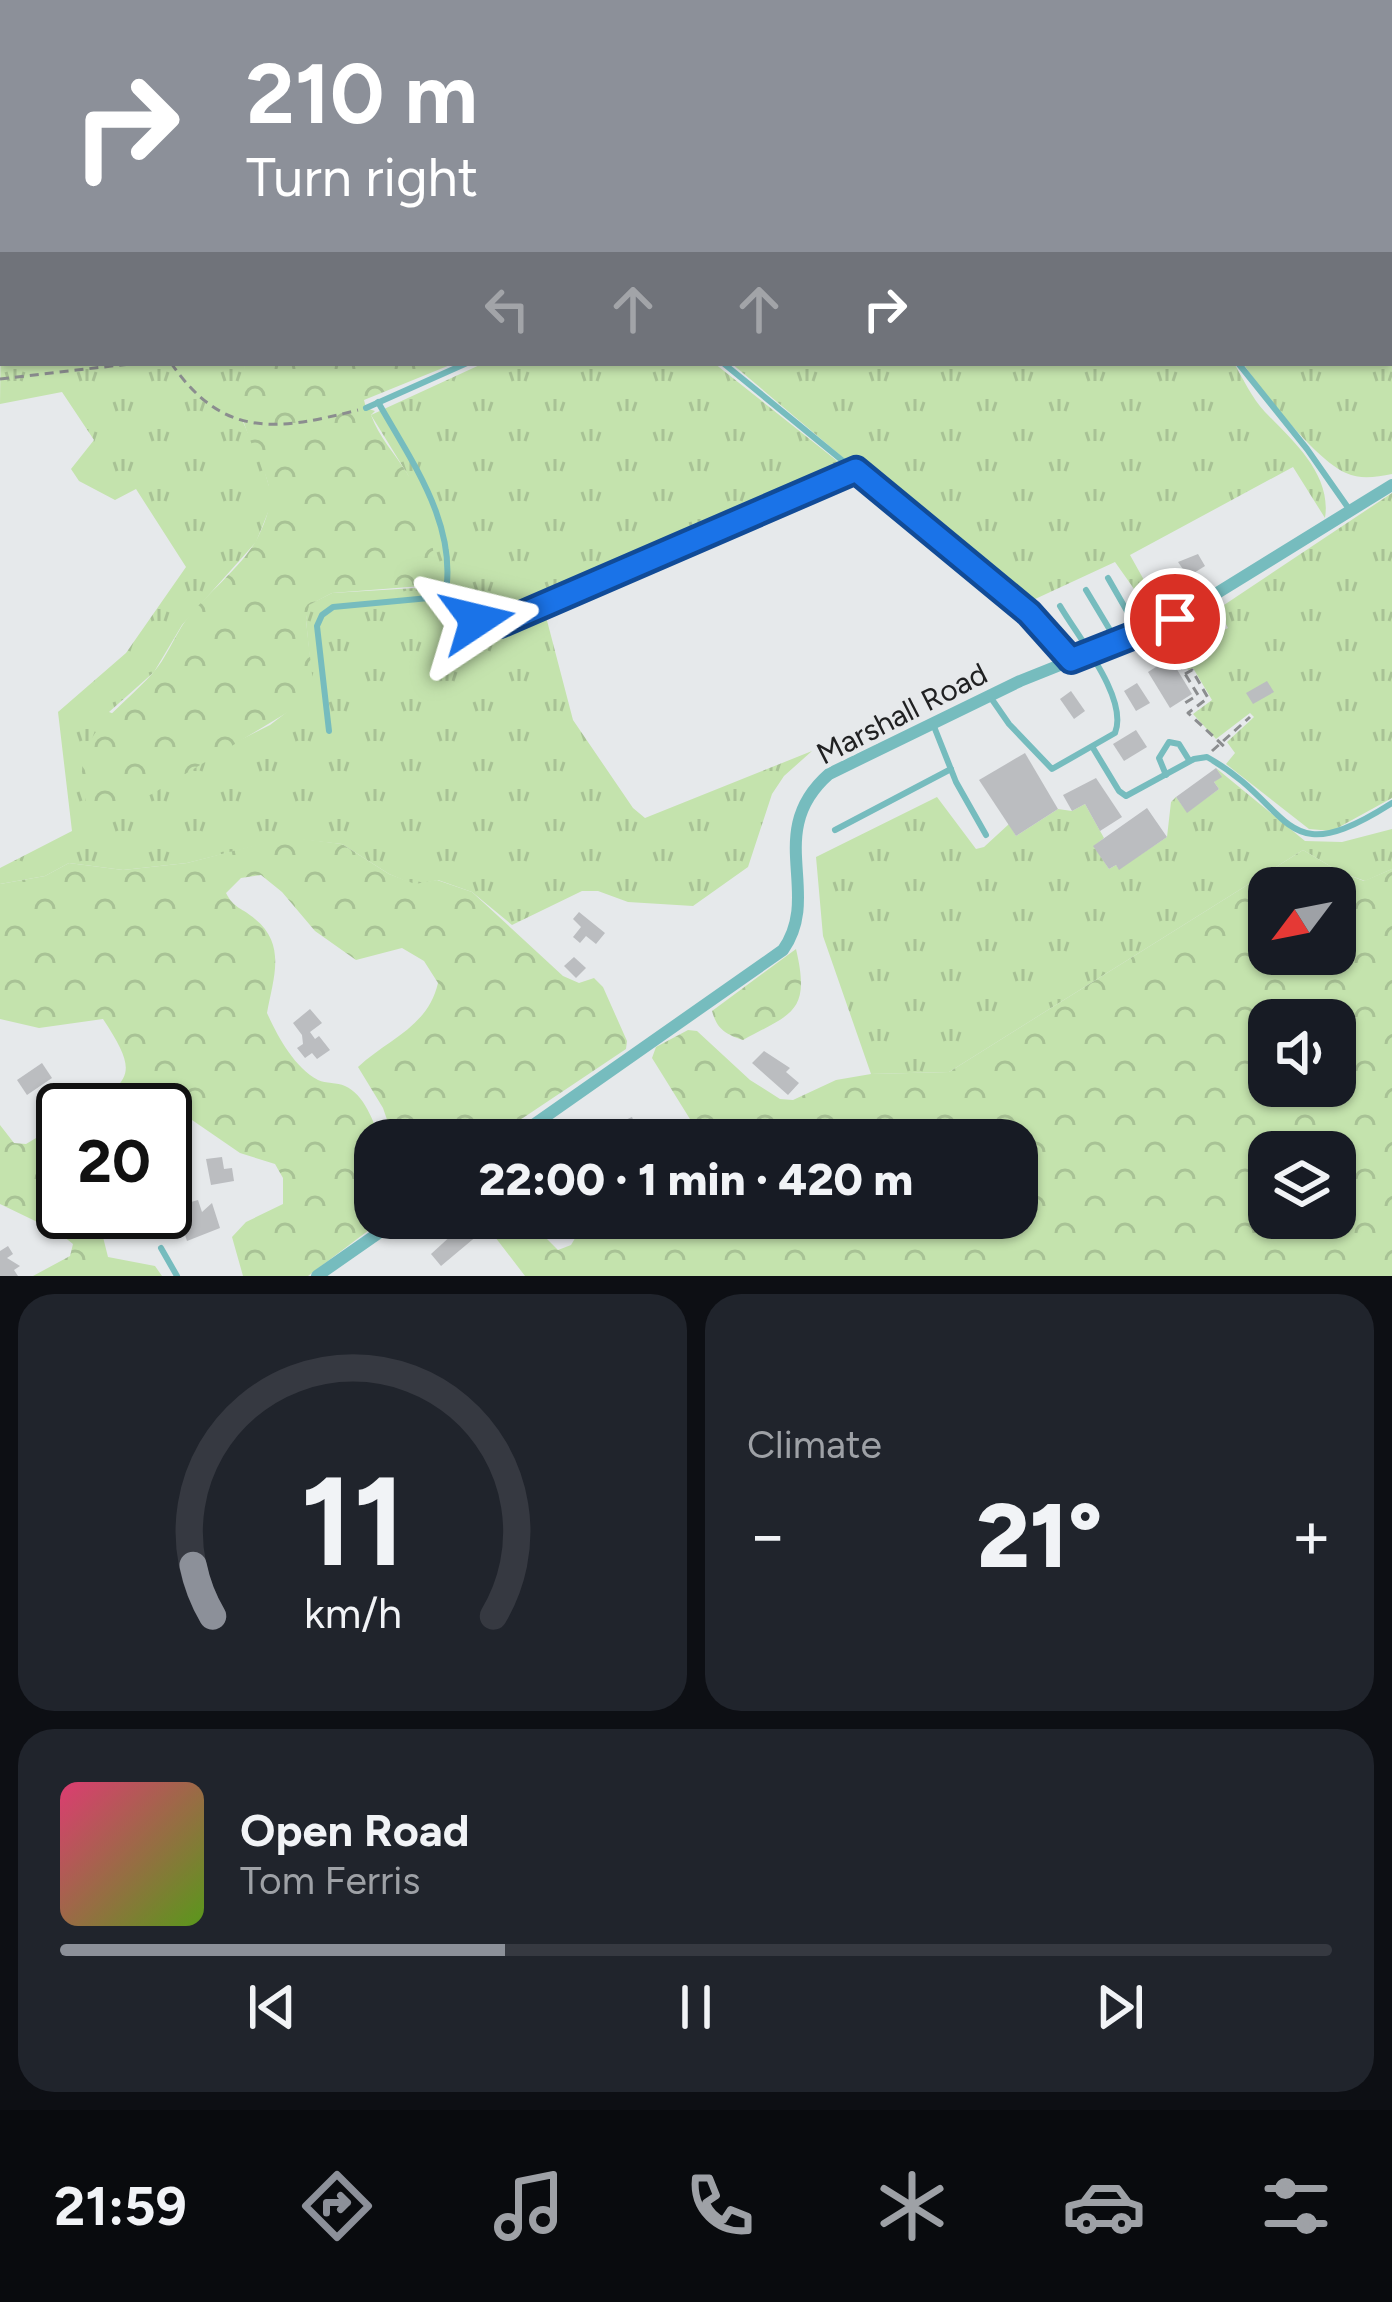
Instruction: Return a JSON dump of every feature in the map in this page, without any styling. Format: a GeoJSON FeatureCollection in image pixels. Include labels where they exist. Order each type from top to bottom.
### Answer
{"type":"FeatureCollection","features":[{"type":"Feature","properties":{"kind":"street","name":"Marshall Road"},"geometry":{"type":"LineString","coordinates":[[542,1119],[783,950],[796,921],[796,824],[815,787],[829,775],[990,695],[1203,605],[1392,485]]}},
{"type":"Feature","properties":{"kind":"street"},"geometry":{"type":"LineString","coordinates":[[317,1276],[370,1239]]}},
{"type":"Feature","properties":{"kind":"lane"},"geometry":{"type":"LineString","coordinates":[[366,408],[460,366]]}},
{"type":"Feature","properties":{"kind":"lane"},"geometry":{"type":"LineString","coordinates":[[727,366],[1029,613],[1071,660]]}},
{"type":"Feature","properties":{"kind":"lane"},"geometry":{"type":"LineString","coordinates":[[1240,366],[1351,512]]}},
{"type":"Feature","properties":{"kind":"lane"},"geometry":{"type":"LineString","coordinates":[[378,402],[444,530],[449,559],[444,602]]}},
{"type":"Feature","properties":{"kind":"lane"},"geometry":{"type":"LineString","coordinates":[[329,731],[317,626],[322,615],[344,604],[413,598],[444,602],[483,623],[500,624],[856,470]]}},
{"type":"Feature","properties":{"kind":"lane"},"geometry":{"type":"LineString","coordinates":[[1108,578],[1141,635]]}},
{"type":"Feature","properties":{"kind":"lane"},"geometry":{"type":"LineString","coordinates":[[1086,590],[1118,644]]}},
{"type":"Feature","properties":{"kind":"lane"},"geometry":{"type":"LineString","coordinates":[[990,695],[1009,724],[1052,769],[1115,733],[1120,716],[1116,699],[1060,606]]}},
{"type":"Feature","properties":{"kind":"lane"},"geometry":{"type":"LineString","coordinates":[[932,722],[986,835]]}},
{"type":"Feature","properties":{"kind":"lane"},"geometry":{"type":"LineString","coordinates":[[1166,775],[1159,758],[1169,742],[1179,744],[1190,761]]}},
{"type":"Feature","properties":{"kind":"lane"},"geometry":{"type":"LineString","coordinates":[[1093,748],[1126,796],[1190,761],[1208,757],[1306,835],[1343,832],[1392,803]]}},
{"type":"Feature","properties":{"kind":"lane"},"geometry":{"type":"LineString","coordinates":[[835,830],[951,769]]}},
{"type":"Feature","properties":{"kind":"lane"},"geometry":{"type":"LineString","coordinates":[[161,1248],[177,1276]]}},
{"type":"Feature","properties":{"kind":"path"},"geometry":{"type":"LineString","coordinates":[[0,379],[112,366]]}},
{"type":"Feature","properties":{"kind":"path"},"geometry":{"type":"LineString","coordinates":[[174,366],[208,403],[250,425],[296,424],[366,408]]}},
{"type":"Feature","properties":{"kind":"path"},"geometry":{"type":"LineString","coordinates":[[1157,628],[1198,695],[1183,700]]}},
{"type":"Feature","properties":{"kind":"path"},"geometry":{"type":"LineString","coordinates":[[1141,635],[1160,664]]}},
{"type":"Feature","properties":{"kind":"path"},"geometry":{"type":"LineString","coordinates":[[1185,674],[1192,670],[1208,698],[1188,713],[1228,750]]}},
{"type":"Feature","properties":{"kind":"path"},"geometry":{"type":"LineString","coordinates":[[1208,757],[1250,717]]}},
{"type":"Feature","properties":{"kind":"green space"},"geometry":{"type":"Polygon","coordinates":[[[0,366],[245,366],[243,422],[273,500],[256,542],[182,625],[154,672],[109,712],[214,753],[270,725],[313,692],[308,605],[332,593],[432,587],[408,475],[371,415],[477,366],[718,366],[851,472],[544,609],[573,720],[633,808],[645,818],[812,751],[772,794],[748,867],[693,906],[628,902],[598,891],[582,891],[512,925],[472,892],[438,880],[415,885],[342,844],[287,838],[187,863],[123,870],[69,863],[45,876],[0,884],[0,868],[72,831],[58,712],[126,653],[186,567],[136,489],[115,500],[79,481],[71,469],[94,440],[62,392],[0,404],[0,366]]]}},
{"type":"Feature","properties":{"kind":"green space"},"geometry":{"type":"Polygon","coordinates":[[[245,366],[448,366],[364,400],[366,408],[375,411],[371,415],[374,423],[407,473],[425,513],[435,585],[332,593],[309,605],[306,620],[314,693],[308,700],[152,794],[107,814],[89,811],[82,766],[95,733],[157,668],[186,620],[252,548],[266,519],[270,492],[245,426],[241,395],[245,366]]]}},
{"type":"Feature","properties":{"kind":"green space"},"geometry":{"type":"Polygon","coordinates":[[[735,366],[1236,366],[1260,407],[1298,446],[1316,473],[1326,502],[1325,518],[1293,467],[1130,555],[1164,616],[1156,620],[1115,562],[1033,600],[1024,610],[735,366]]]}},
{"type":"Feature","properties":{"kind":"green space"},"geometry":{"type":"Polygon","coordinates":[[[1245,366],[1392,366],[1392,474],[1363,477],[1346,473],[1320,455],[1245,366]]]}},
{"type":"Feature","properties":{"kind":"green space"},"geometry":{"type":"Polygon","coordinates":[[[1392,493],[1392,798],[1332,831],[1309,829],[1226,764],[1235,753],[1227,742],[1254,717],[1250,713],[1216,739],[1193,714],[1212,700],[1193,668],[1188,670],[1185,664],[1210,649],[1205,642],[1185,651],[1172,633],[1205,616],[1216,634],[1228,628],[1218,609],[1392,493]]]}},
{"type":"Feature","properties":{"kind":"green space"},"geometry":{"type":"Polygon","coordinates":[[[1216,768],[1305,841],[1342,842],[1392,829],[1392,869],[1365,881],[1356,878],[1356,867],[1332,867],[1303,850],[1276,867],[1248,867],[1248,884],[949,1072],[871,1074],[823,936],[816,857],[937,797],[976,849],[1009,824],[1016,836],[1058,809],[1072,811],[1085,804],[1104,838],[1094,846],[1109,869],[1116,865],[1119,869],[1167,837],[1171,802],[1176,797],[1187,812],[1219,789],[1214,782],[1221,776],[1216,768]]]}},
{"type":"Feature","properties":{"kind":"green space"},"geometry":{"type":"Polygon","coordinates":[[[287,837],[342,844],[389,874],[415,884],[437,880],[472,892],[563,976],[579,983],[594,978],[603,987],[627,1041],[626,1049],[521,1119],[387,1119],[358,1067],[416,1022],[438,983],[424,961],[402,948],[356,960],[315,931],[261,875],[241,878],[226,893],[271,940],[274,975],[267,1013],[282,1041],[301,1067],[318,1080],[342,1085],[358,1095],[371,1119],[354,1119],[357,1239],[308,1276],[243,1276],[232,1237],[246,1222],[283,1204],[283,1178],[275,1164],[240,1153],[192,1120],[192,1083],[120,1083],[125,1073],[122,1051],[103,1019],[39,1028],[0,1019],[0,884],[45,876],[69,863],[123,870],[187,863],[287,837]]]}},
{"type":"Feature","properties":{"kind":"green space"},"geometry":{"type":"Polygon","coordinates":[[[1303,850],[1332,867],[1276,867],[1303,850]]]}},
{"type":"Feature","properties":{"kind":"green space"},"geometry":{"type":"Polygon","coordinates":[[[1392,869],[1392,1276],[525,1276],[497,1239],[547,1239],[558,1250],[575,1239],[1038,1239],[1038,1119],[690,1119],[652,1058],[656,1047],[688,1030],[697,1031],[750,1080],[780,1099],[793,1100],[836,1080],[949,1072],[1248,884],[1248,975],[1356,975],[1356,878],[1364,881],[1392,869]]]}},
{"type":"Feature","properties":{"kind":"green space"},"geometry":{"type":"Polygon","coordinates":[[[796,949],[801,986],[794,1008],[743,1040],[723,1030],[712,1011],[796,949]]]}},
{"type":"Feature","properties":{"kind":"green space"},"geometry":{"type":"Polygon","coordinates":[[[0,1125],[14,1143],[26,1144],[36,1138],[36,1221],[0,1204],[0,1125]]]}},
{"type":"Feature","properties":{"kind":"green space"},"geometry":{"type":"Polygon","coordinates":[[[67,1239],[104,1239],[108,1257],[155,1266],[162,1276],[33,1276],[70,1256],[73,1244],[67,1239]]]}},
{"type":"Feature","properties":{"kind":"building"},"geometry":{"type":"Polygon","coordinates":[[[1198,554],[1205,566],[1189,576],[1202,598],[1183,610],[1173,595],[1182,589],[1177,581],[1187,575],[1178,562],[1198,554]]]}},
{"type":"Feature","properties":{"kind":"building"},"geometry":{"type":"Polygon","coordinates":[[[1170,658],[1192,694],[1170,708],[1148,672],[1170,658]]]}},
{"type":"Feature","properties":{"kind":"building"},"geometry":{"type":"Polygon","coordinates":[[[1267,681],[1274,692],[1253,704],[1246,693],[1267,681]]]}},
{"type":"Feature","properties":{"kind":"building"},"geometry":{"type":"Polygon","coordinates":[[[1137,683],[1150,703],[1136,711],[1124,691],[1137,683]]]}},
{"type":"Feature","properties":{"kind":"building"},"geometry":{"type":"Polygon","coordinates":[[[1071,691],[1085,711],[1074,719],[1060,699],[1071,691]]]}},
{"type":"Feature","properties":{"kind":"building"},"geometry":{"type":"Polygon","coordinates":[[[1136,730],[1147,747],[1124,761],[1113,744],[1136,730]]]}},
{"type":"Feature","properties":{"kind":"building"},"geometry":{"type":"Polygon","coordinates":[[[1025,753],[1058,809],[1016,836],[979,780],[1025,753]]]}},
{"type":"Feature","properties":{"kind":"building"},"geometry":{"type":"Polygon","coordinates":[[[1216,768],[1222,777],[1214,782],[1219,789],[1187,813],[1176,797],[1216,768]]]}},
{"type":"Feature","properties":{"kind":"building"},"geometry":{"type":"Polygon","coordinates":[[[1096,778],[1122,817],[1100,831],[1085,804],[1072,811],[1063,795],[1096,778]]]}},
{"type":"Feature","properties":{"kind":"building"},"geometry":{"type":"Polygon","coordinates":[[[1147,808],[1167,837],[1119,870],[1116,865],[1109,869],[1093,846],[1147,808]]]}},
{"type":"Feature","properties":{"kind":"building"},"geometry":{"type":"Polygon","coordinates":[[[579,912],[605,933],[596,944],[586,936],[580,943],[573,937],[581,927],[573,919],[579,912]]]}},
{"type":"Feature","properties":{"kind":"building"},"geometry":{"type":"Polygon","coordinates":[[[574,957],[586,968],[576,978],[564,966],[574,957]]]}},
{"type":"Feature","properties":{"kind":"building"},"geometry":{"type":"Polygon","coordinates":[[[310,1009],[322,1023],[310,1032],[330,1050],[317,1059],[312,1053],[305,1058],[297,1048],[303,1044],[302,1035],[293,1023],[310,1009]]]}},
{"type":"Feature","properties":{"kind":"building"},"geometry":{"type":"Polygon","coordinates":[[[764,1051],[790,1068],[786,1072],[799,1083],[788,1095],[752,1063],[764,1051]]]}},
{"type":"Feature","properties":{"kind":"building"},"geometry":{"type":"Polygon","coordinates":[[[42,1063],[52,1078],[36,1083],[27,1095],[17,1080],[42,1063]]]}},
{"type":"Feature","properties":{"kind":"building"},"geometry":{"type":"Polygon","coordinates":[[[222,1157],[224,1169],[232,1168],[234,1181],[211,1185],[206,1159],[222,1157]]]}},
{"type":"Feature","properties":{"kind":"building"},"geometry":{"type":"Polygon","coordinates":[[[198,1200],[202,1212],[212,1203],[220,1228],[187,1241],[192,1239],[192,1202],[198,1200]]]}},
{"type":"Feature","properties":{"kind":"building"},"geometry":{"type":"Polygon","coordinates":[[[447,1239],[473,1239],[441,1266],[431,1254],[447,1239]]]}},
{"type":"Feature","properties":{"kind":"building"},"geometry":{"type":"Polygon","coordinates":[[[8,1246],[13,1254],[7,1258],[20,1266],[14,1270],[18,1276],[0,1276],[0,1251],[8,1246]]]}},
{"type":"Feature","properties":{"kind":"route"},"geometry":{"type":"LineString","coordinates":[[477,620],[500,624],[856,470],[1029,613],[1071,660],[1175,619]]}}]}
